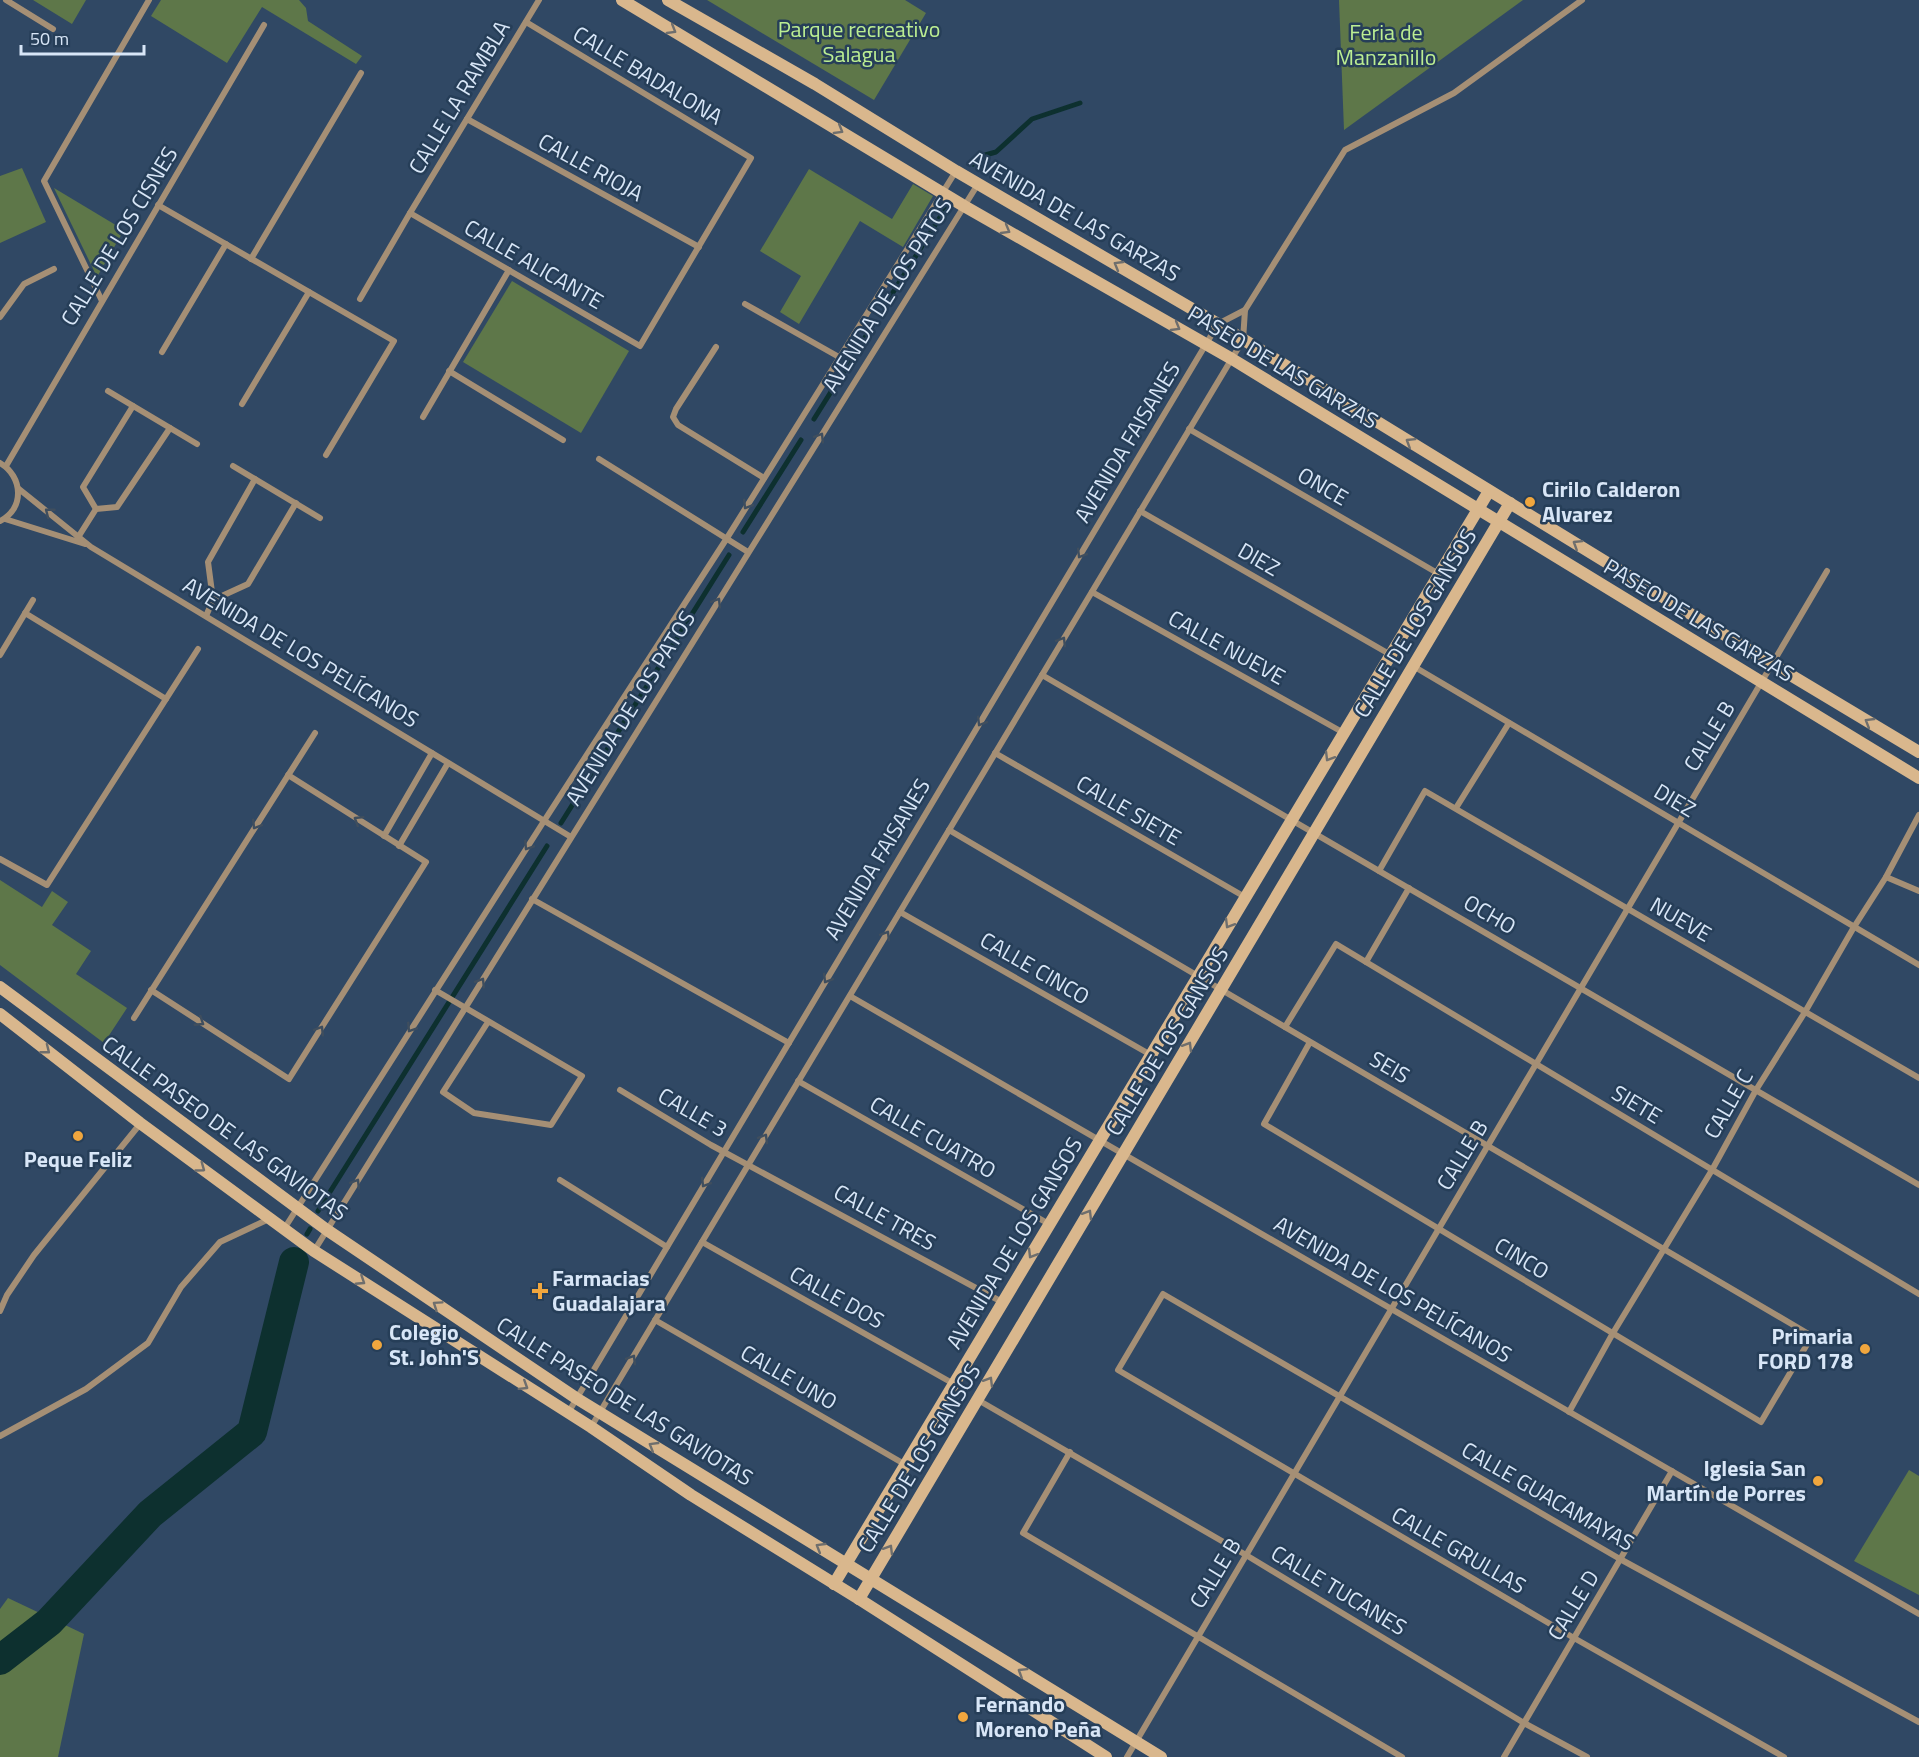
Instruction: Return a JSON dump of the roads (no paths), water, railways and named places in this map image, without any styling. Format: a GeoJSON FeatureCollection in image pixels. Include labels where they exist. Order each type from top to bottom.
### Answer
{"type":"FeatureCollection","features":[{"type":"Feature","properties":{"kind":"main road","name":"PASEO DE LAS GARZAS"},"geometry":{"type":"LineString","coordinates":[[622,0],[964,206],[1232,359],[1919,778]]}},
{"type":"Feature","properties":{"kind":"main road","name":"AVENIDA DE LAS GARZAS"},"geometry":{"type":"LineString","coordinates":[[668,0],[815,84],[956,171],[1218,324],[1919,752]]}},
{"type":"Feature","properties":{"kind":"main road","name":"AVENIDA DE LOS GANSOS"},"geometry":{"type":"LineString","coordinates":[[834,1584],[1489,491]]}},
{"type":"Feature","properties":{"kind":"main road","name":"CALLE DE LOS GANSOS"},"geometry":{"type":"LineString","coordinates":[[859,1599],[1510,503]]}},
{"type":"Feature","properties":{"kind":"main road","name":"CALLE PASEO DE LAS GAVIOTAS"},"geometry":{"type":"LineString","coordinates":[[0,987],[327,1230],[576,1398],[1161,1757]]}},
{"type":"Feature","properties":{"kind":"main road","name":"CALLE PASEO DE LAS GAVIOTAS"},"geometry":{"type":"LineString","coordinates":[[0,1014],[141,1123],[314,1251],[591,1427],[691,1495],[1106,1757]]}},
{"type":"Feature","properties":{"kind":"street"},"geometry":{"type":"LineString","coordinates":[[6,0],[52,29]]}},
{"type":"Feature","properties":{"kind":"street"},"geometry":{"type":"LineString","coordinates":[[102,302],[45,181],[149,0]]}},
{"type":"Feature","properties":{"kind":"street","name":"CALLE LA RAMBLA"},"geometry":{"type":"LineString","coordinates":[[360,299],[539,0]]}},
{"type":"Feature","properties":{"kind":"street"},"geometry":{"type":"LineString","coordinates":[[1243,340],[1245,310],[1345,150],[1454,93],[1582,0]]}},
{"type":"Feature","properties":{"kind":"street","name":"CALLE BADALONA"},"geometry":{"type":"LineString","coordinates":[[526,22],[751,158],[699,247]]}},
{"type":"Feature","properties":{"kind":"street","name":"CALLE DE LOS CISNES"},"geometry":{"type":"LineString","coordinates":[[3,465],[102,302],[264,25]]}},
{"type":"Feature","properties":{"kind":"street"},"geometry":{"type":"LineString","coordinates":[[251,259],[361,73]]}},
{"type":"Feature","properties":{"kind":"street","name":"CALLE RIOJA"},"geometry":{"type":"LineString","coordinates":[[467,119],[699,247]]}},
{"type":"Feature","properties":{"kind":"street","name":"AVENIDA DE LOS PATOS"},"geometry":{"type":"LineString","coordinates":[[284,1229],[435,990],[727,538],[956,171]]}},
{"type":"Feature","properties":{"kind":"street","name":"AVENIDA DE LOS PATOS"},"geometry":{"type":"LineString","coordinates":[[314,1251],[978,184]]}},
{"type":"Feature","properties":{"kind":"street"},"geometry":{"type":"LineString","coordinates":[[158,205],[394,341],[326,456]]}},
{"type":"Feature","properties":{"kind":"street","name":"CALLE ALICANTE"},"geometry":{"type":"LineString","coordinates":[[410,213],[640,346],[699,247]]}},
{"type":"Feature","properties":{"kind":"street"},"geometry":{"type":"LineString","coordinates":[[162,352],[226,244]]}},
{"type":"Feature","properties":{"kind":"street"},"geometry":{"type":"LineString","coordinates":[[0,316],[24,284],[54,269]]}},
{"type":"Feature","properties":{"kind":"street"},"geometry":{"type":"LineString","coordinates":[[423,417],[509,270]]}},
{"type":"Feature","properties":{"kind":"street"},"geometry":{"type":"LineString","coordinates":[[242,404],[309,292]]}},
{"type":"Feature","properties":{"kind":"street"},"geometry":{"type":"LineString","coordinates":[[745,304],[839,357]]}},
{"type":"Feature","properties":{"kind":"street"},"geometry":{"type":"LineString","coordinates":[[1218,324],[1245,310]]}},
{"type":"Feature","properties":{"kind":"street","name":"AVENIDA FAISANES"},"geometry":{"type":"LineString","coordinates":[[568,1413],[1218,324]]}},
{"type":"Feature","properties":{"kind":"street","name":"AVENIDA FAISANES"},"geometry":{"type":"LineString","coordinates":[[591,1427],[1243,340]]}},
{"type":"Feature","properties":{"kind":"street"},"geometry":{"type":"LineString","coordinates":[[716,347],[673,417],[678,425],[764,478]]}},
{"type":"Feature","properties":{"kind":"street"},"geometry":{"type":"LineString","coordinates":[[449,371],[563,440]]}},
{"type":"Feature","properties":{"kind":"street"},"geometry":{"type":"LineString","coordinates":[[108,391],[197,444]]}},
{"type":"Feature","properties":{"kind":"street"},"geometry":{"type":"LineString","coordinates":[[96,509],[83,488],[133,406]]}},
{"type":"Feature","properties":{"kind":"street"},"geometry":{"type":"LineString","coordinates":[[96,509],[117,507],[170,428]]}},
{"type":"Feature","properties":{"kind":"street","name":"ONCE"},"geometry":{"type":"LineString","coordinates":[[1190,429],[1439,574]]}},
{"type":"Feature","properties":{"kind":"street"},"geometry":{"type":"LineString","coordinates":[[599,459],[748,552]]}},
{"type":"Feature","properties":{"kind":"street"},"geometry":{"type":"LineString","coordinates":[[3,465],[13,475],[19,489],[15,507],[3,520],[77,538],[96,509]]}},
{"type":"Feature","properties":{"kind":"street"},"geometry":{"type":"LineString","coordinates":[[233,466],[320,518]]}},
{"type":"Feature","properties":{"kind":"street"},"geometry":{"type":"LineString","coordinates":[[206,616],[213,600],[208,562],[255,479]]}},
{"type":"Feature","properties":{"kind":"street","name":"AVENIDA DE LOS PELÍCANOS"},"geometry":{"type":"LineString","coordinates":[[19,489],[91,547],[571,837]]}},
{"type":"Feature","properties":{"kind":"street"},"geometry":{"type":"LineString","coordinates":[[213,600],[248,584],[296,503]]}},
{"type":"Feature","properties":{"kind":"street","name":"DIEZ"},"geometry":{"type":"LineString","coordinates":[[1140,512],[1391,655]]}},
{"type":"Feature","properties":{"kind":"street","name":"CALLE B"},"geometry":{"type":"LineString","coordinates":[[1127,1757],[1827,571]]}},
{"type":"Feature","properties":{"kind":"street","name":"CALLE NUEVE"},"geometry":{"type":"LineString","coordinates":[[1092,591],[1344,733]]}},
{"type":"Feature","properties":{"kind":"street"},"geometry":{"type":"LineString","coordinates":[[0,655],[33,600]]}},
{"type":"Feature","properties":{"kind":"street"},"geometry":{"type":"LineString","coordinates":[[26,613],[166,699]]}},
{"type":"Feature","properties":{"kind":"street"},"geometry":{"type":"LineString","coordinates":[[0,859],[47,885],[198,649]]}},
{"type":"Feature","properties":{"kind":"street","name":"DIEZ"},"geometry":{"type":"LineString","coordinates":[[1413,666],[1919,965]]}},
{"type":"Feature","properties":{"kind":"street","name":"OCHO"},"geometry":{"type":"LineString","coordinates":[[1042,675],[1919,1185]]}},
{"type":"Feature","properties":{"kind":"street"},"geometry":{"type":"LineString","coordinates":[[1456,808],[1509,723]]}},
{"type":"Feature","properties":{"kind":"street"},"geometry":{"type":"LineString","coordinates":[[134,1017],[315,733]]}},
{"type":"Feature","properties":{"kind":"street"},"geometry":{"type":"LineString","coordinates":[[384,836],[432,753]]}},
{"type":"Feature","properties":{"kind":"street","name":"CALLE SIETE"},"geometry":{"type":"LineString","coordinates":[[995,753],[1245,897]]}},
{"type":"Feature","properties":{"kind":"street"},"geometry":{"type":"LineString","coordinates":[[399,846],[448,763]]}},
{"type":"Feature","properties":{"kind":"street"},"geometry":{"type":"LineString","coordinates":[[151,990],[289,1079],[426,862],[288,775]]}},
{"type":"Feature","properties":{"kind":"street","name":"NUEVE"},"geometry":{"type":"LineString","coordinates":[[1379,871],[1425,791],[1919,1078]]}},
{"type":"Feature","properties":{"kind":"street","name":"CALLE C"},"geometry":{"type":"LineString","coordinates":[[1569,1412],[1613,1333],[1712,1170],[1756,1090],[1917,825],[1919,815]]}},
{"type":"Feature","properties":{"kind":"street","name":"SEIS"},"geometry":{"type":"LineString","coordinates":[[949,830],[1812,1336],[1761,1422]]}},
{"type":"Feature","properties":{"kind":"street"},"geometry":{"type":"LineString","coordinates":[[1886,877],[1919,891]]}},
{"type":"Feature","properties":{"kind":"street"},"geometry":{"type":"LineString","coordinates":[[1366,962],[1409,888]]}},
{"type":"Feature","properties":{"kind":"street"},"geometry":{"type":"LineString","coordinates":[[532,899],[789,1043]]}},
{"type":"Feature","properties":{"kind":"street","name":"CALLE CINCO"},"geometry":{"type":"LineString","coordinates":[[900,912],[1151,1055]]}},
{"type":"Feature","properties":{"kind":"street","name":"SIETE"},"geometry":{"type":"LineString","coordinates":[[1286,1027],[1336,944],[1919,1294]]}},
{"type":"Feature","properties":{"kind":"street"},"geometry":{"type":"LineString","coordinates":[[435,990],[582,1076],[550,1125],[474,1113],[443,1092],[488,1022]]}},
{"type":"Feature","properties":{"kind":"street","name":"AVENIDA DE LOS PELÍCANOS"},"geometry":{"type":"LineString","coordinates":[[850,996],[1919,1614]]}},
{"type":"Feature","properties":{"kind":"street","name":"CINCO"},"geometry":{"type":"LineString","coordinates":[[1310,1042],[1263,1124],[1761,1422]]}},
{"type":"Feature","properties":{"kind":"street","name":"CALLE CUATRO"},"geometry":{"type":"LineString","coordinates":[[798,1081],[1050,1224]]}},
{"type":"Feature","properties":{"kind":"street","name":"CALLE 3"},"geometry":{"type":"LineString","coordinates":[[620,1090],[749,1164]]}},
{"type":"Feature","properties":{"kind":"street"},"geometry":{"type":"LineString","coordinates":[[0,1311],[34,1255],[141,1123]]}},
{"type":"Feature","properties":{"kind":"street","name":"CALLE TRES"},"geometry":{"type":"LineString","coordinates":[[749,1164],[1003,1302]]}},
{"type":"Feature","properties":{"kind":"street"},"geometry":{"type":"LineString","coordinates":[[561,1180],[667,1247]]}},
{"type":"Feature","properties":{"kind":"street"},"geometry":{"type":"LineString","coordinates":[[0,1436],[86,1389],[148,1343],[181,1287],[220,1242],[270,1218]]}},
{"type":"Feature","properties":{"kind":"street","name":"CALLE DOS"},"geometry":{"type":"LineString","coordinates":[[702,1242],[954,1384]]}},
{"type":"Feature","properties":{"kind":"street"},"geometry":{"type":"LineString","coordinates":[[0,1292],[8,1295]]}},
{"type":"Feature","properties":{"kind":"street","name":"CALLE GRULLAS"},"geometry":{"type":"LineString","coordinates":[[1164,1293],[1118,1370],[1574,1638],[1784,1757]]}},
{"type":"Feature","properties":{"kind":"street","name":"CALLE GUACAMAYAS"},"geometry":{"type":"LineString","coordinates":[[1164,1293],[1620,1559],[1919,1722]]}},
{"type":"Feature","properties":{"kind":"street","name":"CALLE UNO"},"geometry":{"type":"LineString","coordinates":[[655,1320],[906,1465]]}},
{"type":"Feature","properties":{"kind":"street","name":"CALLE TUCANES"},"geometry":{"type":"LineString","coordinates":[[978,1400],[1246,1556],[1524,1723],[1587,1757]]}},
{"type":"Feature","properties":{"kind":"street"},"geometry":{"type":"LineString","coordinates":[[1070,1452],[1023,1533],[1402,1757]]}},
{"type":"Feature","properties":{"kind":"street","name":"CALLE D"},"geometry":{"type":"LineString","coordinates":[[1504,1757],[1672,1471]]}},
{"type":"Feature","properties":{"kind":"waterway"},"geometry":{"type":"LineString","coordinates":[[973,164],[978,157],[996,152],[1032,119],[1080,103]]}},
{"type":"Feature","properties":{"kind":"waterway"},"geometry":{"type":"LineString","coordinates":[[887,302],[947,206]]}},
{"type":"Feature","properties":{"kind":"waterway"},"geometry":{"type":"LineString","coordinates":[[814,419],[874,323]]}},
{"type":"Feature","properties":{"kind":"waterway"},"geometry":{"type":"LineString","coordinates":[[743,532],[801,440]]}},
{"type":"Feature","properties":{"kind":"waterway"},"geometry":{"type":"LineString","coordinates":[[561,823],[729,555]]}},
{"type":"Feature","properties":{"kind":"waterway"},"geometry":{"type":"LineString","coordinates":[[318,1211],[547,846]]}},
{"type":"Feature","properties":{"kind":"waterway"},"geometry":{"type":"LineString","coordinates":[[307,1234],[310,1229]]}},
{"type":"Feature","properties":{"kind":"waterway"},"geometry":{"type":"LineString","coordinates":[[294,1262],[299,1252]]}},
{"type":"Feature","properties":{"kind":"waterway"},"geometry":{"type":"LineString","coordinates":[[0,1660],[49,1622],[150,1514],[252,1432],[294,1262]]}},
{"type":"Feature","properties":{"kind":"place","name":"Cirilo Calderon Alvarez"},"geometry":{"type":"Point","coordinates":[1530,502]}},
{"type":"Feature","properties":{"kind":"place","name":"Peque Feliz"},"geometry":{"type":"Point","coordinates":[78,1136]}},
{"type":"Feature","properties":{"kind":"place","name":"Farmacias Guadalajara"},"geometry":{"type":"Point","coordinates":[540,1291]}},
{"type":"Feature","properties":{"kind":"place","name":"Colegio St. John'S"},"geometry":{"type":"Point","coordinates":[377,1345]}},
{"type":"Feature","properties":{"kind":"place","name":"Primaria FORD 178"},"geometry":{"type":"Point","coordinates":[1865,1349]}},
{"type":"Feature","properties":{"kind":"place","name":"Iglesia San Martín de Porres"},"geometry":{"type":"Point","coordinates":[1818,1481]}},
{"type":"Feature","properties":{"kind":"place","name":"Fernando Moreno Peña"},"geometry":{"type":"Point","coordinates":[963,1717]}},
{"type":"Feature","properties":{"kind":"park label","name":"Parque recreativo Salagua"},"geometry":{"type":"Point","coordinates":[859,42]}},
{"type":"Feature","properties":{"kind":"park label","name":"Feria de Manzanillo"},"geometry":{"type":"Point","coordinates":[1386,44]}}]}
